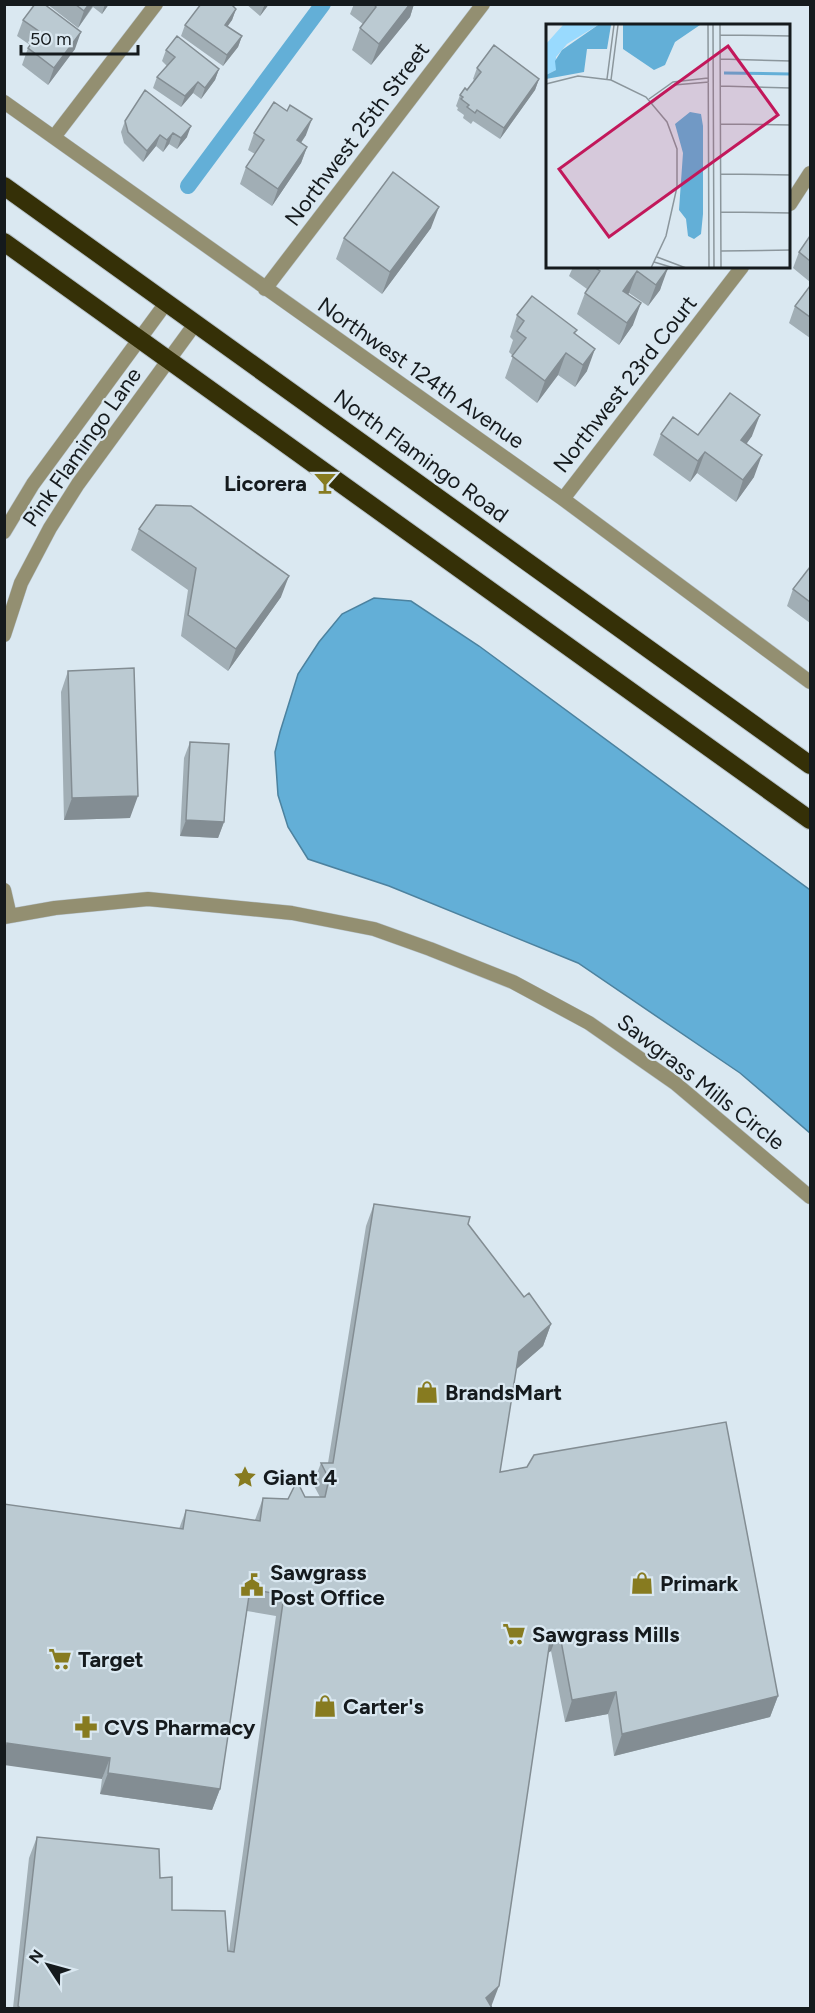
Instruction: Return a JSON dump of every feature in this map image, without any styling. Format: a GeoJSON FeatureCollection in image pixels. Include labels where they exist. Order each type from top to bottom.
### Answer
{"type":"FeatureCollection","features":[{"type":"Feature","properties":{"kind":"highway","name":"North Flamingo Road"},"geometry":{"type":"LineString","coordinates":[[4,186],[810,765]]}},
{"type":"Feature","properties":{"kind":"highway"},"geometry":{"type":"LineString","coordinates":[[4,242],[810,820]]}},
{"type":"Feature","properties":{"kind":"street"},"geometry":{"type":"LineString","coordinates":[[54,137],[156,4]]}},
{"type":"Feature","properties":{"kind":"street","name":"Northwest 25th Street"},"geometry":{"type":"LineString","coordinates":[[265,289],[483,4]]}},
{"type":"Feature","properties":{"kind":"street","name":"Northwest 124th Avenue"},"geometry":{"type":"LineString","coordinates":[[4,102],[563,499],[810,682]]}},
{"type":"Feature","properties":{"kind":"street"},"geometry":{"type":"LineString","coordinates":[[791,201],[810,173]]}},
{"type":"Feature","properties":{"kind":"street","name":"Northwest 23rd Court"},"geometry":{"type":"LineString","coordinates":[[563,499],[741,268]]}},
{"type":"Feature","properties":{"kind":"street","name":"Pink Flamingo Lane"},"geometry":{"type":"LineString","coordinates":[[4,532],[33,484],[166,303]]}},
{"type":"Feature","properties":{"kind":"street","name":"Pink Flamingo Lane"},"geometry":{"type":"LineString","coordinates":[[4,634],[21,583],[50,528],[78,484],[195,324]]}},
{"type":"Feature","properties":{"kind":"street"},"geometry":{"type":"LineString","coordinates":[[4,890],[7,917]]}},
{"type":"Feature","properties":{"kind":"street","name":"Sawgrass Mills Circle"},"geometry":{"type":"LineString","coordinates":[[7,917],[55,908],[148,899],[292,913],[374,929],[513,982],[589,1023],[675,1083],[810,1197]]}},
{"type":"Feature","properties":{"kind":"water"},"geometry":{"type":"Polygon","coordinates":[[[374,598],[411,601],[479,646],[810,890],[810,1133],[740,1073],[578,963],[389,886],[308,859],[288,827],[278,795],[275,752],[280,732],[298,674],[319,642],[342,614],[374,598]]]}},
{"type":"Feature","properties":{"kind":"building"},"geometry":{"type":"Polygon","coordinates":[[[35,4],[44,4],[81,32],[54,68],[28,48],[40,32],[23,20],[35,4]]]}},
{"type":"Feature","properties":{"kind":"building"},"geometry":{"type":"Polygon","coordinates":[[[75,4],[89,4],[84,11],[75,4]]]}},
{"type":"Feature","properties":{"kind":"building"},"geometry":{"type":"Polygon","coordinates":[[[201,4],[231,4],[236,9],[225,25],[242,36],[227,55],[185,25],[201,4]]]}},
{"type":"Feature","properties":{"kind":"building"},"geometry":{"type":"Polygon","coordinates":[[[374,4],[410,4],[379,44],[360,28],[376,7],[374,4]]]}},
{"type":"Feature","properties":{"kind":"building"},"geometry":{"type":"Polygon","coordinates":[[[177,36],[219,69],[205,88],[198,82],[185,96],[157,77],[175,57],[166,50],[177,36]]]}},
{"type":"Feature","properties":{"kind":"building"},"geometry":{"type":"Polygon","coordinates":[[[494,45],[539,79],[504,128],[477,110],[475,113],[467,107],[469,105],[461,99],[463,97],[460,95],[481,72],[477,68],[494,45]]]}},
{"type":"Feature","properties":{"kind":"building"},"geometry":{"type":"Polygon","coordinates":[[[145,90],[191,126],[181,138],[173,133],[167,140],[160,135],[147,151],[128,132],[125,121],[145,90]]]}},
{"type":"Feature","properties":{"kind":"building"},"geometry":{"type":"Polygon","coordinates":[[[274,102],[287,111],[290,105],[312,119],[297,140],[307,147],[278,189],[246,167],[264,140],[254,133],[274,102]]]}},
{"type":"Feature","properties":{"kind":"building"},"geometry":{"type":"Polygon","coordinates":[[[393,172],[439,207],[390,272],[344,238],[393,172]]]}},
{"type":"Feature","properties":{"kind":"building"},"geometry":{"type":"Polygon","coordinates":[[[810,236],[810,261],[799,252],[810,236]]]}},
{"type":"Feature","properties":{"kind":"building"},"geometry":{"type":"Polygon","coordinates":[[[596,268],[668,268],[656,285],[637,271],[623,291],[641,303],[627,323],[585,293],[600,271],[596,268]]]}},
{"type":"Feature","properties":{"kind":"building"},"geometry":{"type":"Polygon","coordinates":[[[810,286],[810,317],[795,306],[810,286]]]}},
{"type":"Feature","properties":{"kind":"building"},"geometry":{"type":"Polygon","coordinates":[[[532,296],[577,330],[574,333],[595,349],[583,365],[566,353],[545,381],[512,356],[526,338],[517,331],[524,321],[517,315],[532,296]]]}},
{"type":"Feature","properties":{"kind":"building"},"geometry":{"type":"Polygon","coordinates":[[[730,393],[760,415],[741,440],[762,455],[743,480],[705,452],[698,461],[661,434],[673,417],[698,435],[730,393]]]}},
{"type":"Feature","properties":{"kind":"building"},"geometry":{"type":"Polygon","coordinates":[[[156,505],[191,506],[289,576],[236,649],[188,615],[196,568],[139,529],[156,505]]]}},
{"type":"Feature","properties":{"kind":"building"},"geometry":{"type":"Polygon","coordinates":[[[810,567],[810,602],[793,589],[810,567]]]}},
{"type":"Feature","properties":{"kind":"building"},"geometry":{"type":"Polygon","coordinates":[[[134,668],[138,796],[72,798],[68,671],[134,668]]]}},
{"type":"Feature","properties":{"kind":"building"},"geometry":{"type":"Polygon","coordinates":[[[190,742],[229,744],[224,822],[186,820],[190,742]]]}},
{"type":"Feature","properties":{"kind":"building","name":"Sawgrass Mills"},"geometry":{"type":"Polygon","coordinates":[[[374,1204],[470,1217],[468,1224],[524,1297],[529,1293],[551,1324],[519,1352],[500,1472],[527,1467],[534,1455],[726,1422],[778,1696],[622,1734],[616,1692],[572,1700],[559,1630],[551,1634],[499,1986],[486,1998],[492,2008],[20,2008],[18,2006],[37,1837],[159,1849],[160,1878],[172,1877],[172,1910],[225,1911],[228,1951],[234,1952],[284,1595],[250,1589],[220,1789],[108,1773],[110,1758],[7,1743],[6,1754],[4,1754],[4,1504],[183,1529],[186,1510],[260,1521],[263,1498],[288,1499],[297,1481],[305,1497],[325,1497],[329,1479],[321,1463],[333,1463],[374,1204]]]}},
{"type":"Feature","properties":{"kind":"waterway"},"geometry":{"type":"LineString","coordinates":[[188,186],[323,4]]}},
{"type":"Feature","properties":{"kind":"place","name":"Licorera"},"geometry":{"type":"Point","coordinates":[325,483]}},
{"type":"Feature","properties":{"kind":"place","name":"BrandsMart"},"geometry":{"type":"Point","coordinates":[427,1392]}},
{"type":"Feature","properties":{"kind":"place","name":"Giant 4"},"geometry":{"type":"Point","coordinates":[245,1477]}},
{"type":"Feature","properties":{"kind":"place","name":"Primark"},"geometry":{"type":"Point","coordinates":[642,1583]}},
{"type":"Feature","properties":{"kind":"place","name":"Sawgrass Post Office"},"geometry":{"type":"Point","coordinates":[252,1585]}},
{"type":"Feature","properties":{"kind":"place","name":"Sawgrass Mills"},"geometry":{"type":"Point","coordinates":[514,1634]}},
{"type":"Feature","properties":{"kind":"place","name":"Target"},"geometry":{"type":"Point","coordinates":[60,1659]}},
{"type":"Feature","properties":{"kind":"place","name":"Carter's"},"geometry":{"type":"Point","coordinates":[325,1706]}},
{"type":"Feature","properties":{"kind":"place","name":"CVS Pharmacy"},"geometry":{"type":"Point","coordinates":[86,1727]}}]}
